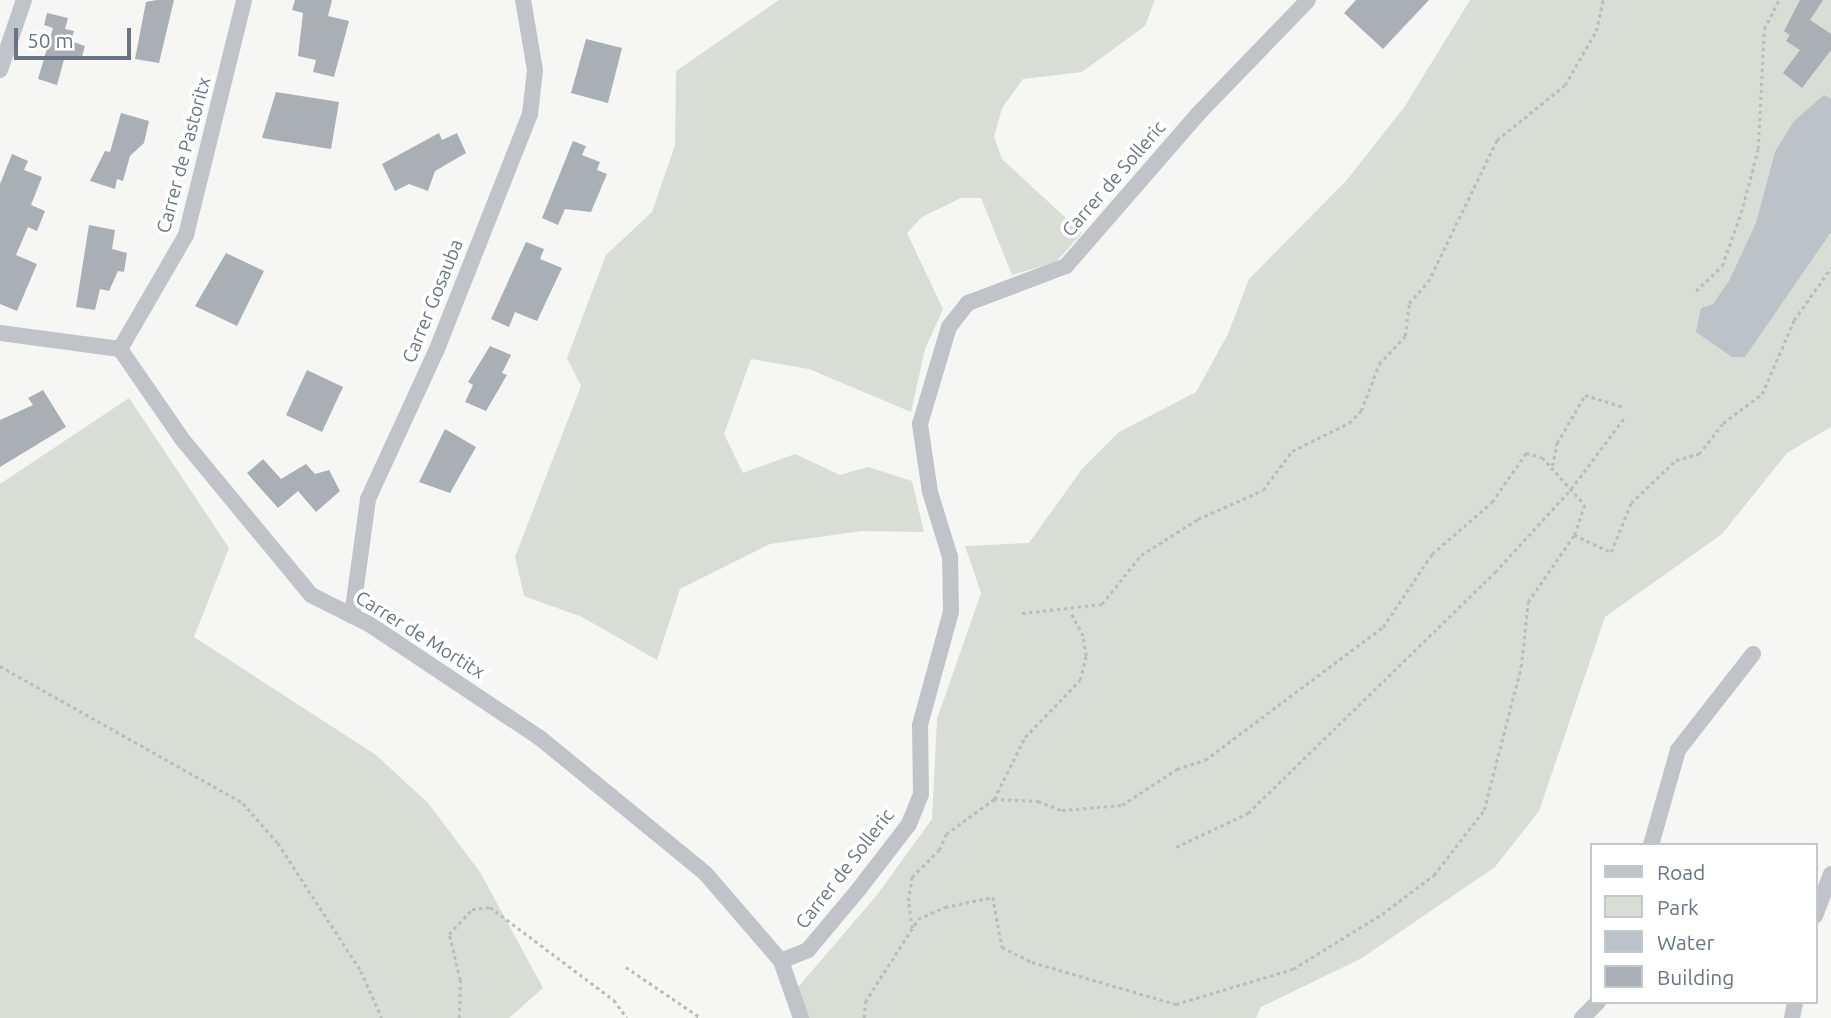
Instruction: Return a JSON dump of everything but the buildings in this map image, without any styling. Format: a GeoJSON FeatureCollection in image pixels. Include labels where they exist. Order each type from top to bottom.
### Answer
{"type":"FeatureCollection","features":[{"type":"Feature","properties":{"kind":"street"},"geometry":{"type":"LineString","coordinates":[[0,70],[24,0]]}},
{"type":"Feature","properties":{"kind":"street","name":"Carrer de Pastoritx"},"geometry":{"type":"LineString","coordinates":[[120,349],[187,235],[244,0]]}},
{"type":"Feature","properties":{"kind":"street","name":"Carrer Gosauba"},"geometry":{"type":"LineString","coordinates":[[352,615],[369,499],[438,349],[530,114],[535,70],[523,0]]}},
{"type":"Feature","properties":{"kind":"street","name":"Carrer de Solleric"},"geometry":{"type":"LineString","coordinates":[[781,961],[808,950],[859,889],[909,824],[920,794],[919,725],[951,612],[950,557],[930,492],[919,424],[949,327],[968,303],[1066,266],[1198,114],[1308,0]]}},
{"type":"Feature","properties":{"kind":"street"},"geometry":{"type":"LineString","coordinates":[[0,333],[120,349]]}},
{"type":"Feature","properties":{"kind":"street","name":"Carrer de Mortitx"},"geometry":{"type":"LineString","coordinates":[[120,349],[182,439],[311,595],[352,615],[540,738],[705,873],[781,961],[801,1018]]}},
{"type":"Feature","properties":{"kind":"street"},"geometry":{"type":"LineString","coordinates":[[1652,843],[1678,750],[1753,654]]}},
{"type":"Feature","properties":{"kind":"street"},"geometry":{"type":"LineString","coordinates":[[1817,911],[1831,874]]}},
{"type":"Feature","properties":{"kind":"street"},"geometry":{"type":"LineString","coordinates":[[1583,1018],[1596,1004]]}},
{"type":"Feature","properties":{"kind":"path"},"geometry":{"type":"LineString","coordinates":[[1022,613],[1070,612],[1102,604],[1141,555],[1198,519],[1263,490],[1292,451],[1349,423],[1361,411],[1379,364],[1405,336],[1409,303],[1428,282],[1497,141],[1565,85],[1591,42],[1603,0]]}},
{"type":"Feature","properties":{"kind":"path"},"geometry":{"type":"LineString","coordinates":[[1696,291],[1722,266],[1741,213],[1758,149],[1764,29],[1779,0]]}},
{"type":"Feature","properties":{"kind":"path"},"geometry":{"type":"LineString","coordinates":[[1574,535],[1611,552],[1631,503],[1676,460],[1699,454],[1723,423],[1762,394],[1794,320],[1831,268]]}},
{"type":"Feature","properties":{"kind":"path"},"geometry":{"type":"LineString","coordinates":[[1552,466],[1557,443],[1585,396],[1624,407]]}},
{"type":"Feature","properties":{"kind":"path"},"geometry":{"type":"LineString","coordinates":[[1176,847],[1248,813],[1495,572],[1571,489],[1624,418]]}},
{"type":"Feature","properties":{"kind":"path"},"geometry":{"type":"LineString","coordinates":[[864,1018],[865,1002],[918,919],[945,907],[993,897],[1002,947],[1032,962],[1176,1004],[1293,969],[1321,955],[1434,875],[1484,810],[1521,667],[1528,602],[1574,535],[1585,505],[1552,466],[1526,453],[1492,502],[1432,554],[1383,627],[1205,760],[1177,769],[1122,805],[1062,810],[1038,801],[994,799]]}},
{"type":"Feature","properties":{"kind":"path"},"geometry":{"type":"LineString","coordinates":[[912,928],[908,901],[912,877],[939,850],[946,834],[994,799],[1025,737],[1080,680],[1086,656],[1083,636],[1070,612]]}},
{"type":"Feature","properties":{"kind":"path"},"geometry":{"type":"LineString","coordinates":[[0,666],[243,803],[278,843],[361,971],[382,1018]]}},
{"type":"Feature","properties":{"kind":"path"},"geometry":{"type":"LineString","coordinates":[[459,1018],[460,980],[449,934],[472,909],[490,907],[614,1000],[627,1018]]}},
{"type":"Feature","properties":{"kind":"path"},"geometry":{"type":"LineString","coordinates":[[626,967],[701,1018]]}},
{"type":"Feature","properties":{"kind":"green space"},"geometry":{"type":"Polygon","coordinates":[[[779,0],[1155,0],[1145,26],[1082,72],[1023,79],[1002,108],[994,137],[1002,159],[1082,233],[1056,262],[1012,275],[981,198],[961,198],[922,217],[907,233],[943,309],[925,349],[911,412],[809,369],[751,359],[724,434],[743,473],[795,454],[840,475],[868,467],[912,481],[924,532],[862,531],[770,544],[680,589],[657,660],[582,617],[524,596],[515,557],[581,386],[567,358],[606,255],[652,212],[675,145],[676,71],[779,0]]]}},
{"type":"Feature","properties":{"kind":"green space"},"geometry":{"type":"Polygon","coordinates":[[[1470,0],[1831,0],[1831,427],[1787,453],[1722,534],[1605,617],[1539,811],[1495,867],[1362,958],[1261,1007],[1256,1018],[807,1018],[793,993],[877,895],[932,819],[937,719],[981,593],[965,546],[1029,543],[1082,469],[1119,432],[1196,392],[1228,334],[1249,279],[1346,181],[1405,106],[1470,0]]]}},
{"type":"Feature","properties":{"kind":"green space"},"geometry":{"type":"Polygon","coordinates":[[[129,398],[229,548],[194,637],[376,755],[428,803],[480,872],[543,988],[509,1018],[0,1018],[0,484],[129,398]]]}},
{"type":"Feature","properties":{"kind":"water"},"geometry":{"type":"Polygon","coordinates":[[[1824,95],[1831,99],[1831,232],[1745,357],[1732,357],[1696,332],[1701,308],[1713,304],[1729,281],[1756,223],[1775,152],[1794,121],[1824,95]]]}}]}
